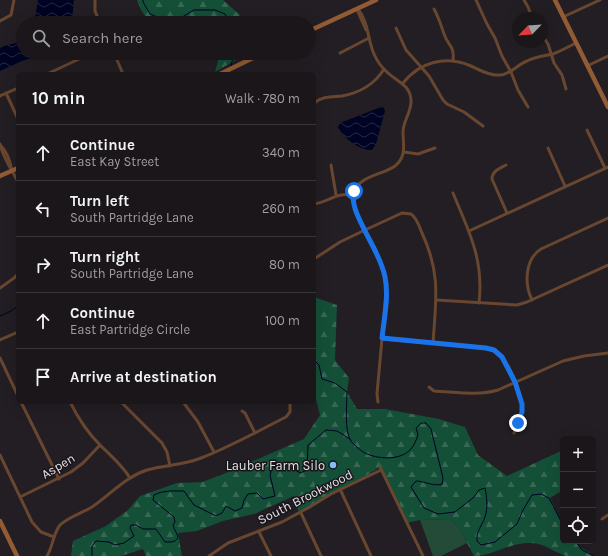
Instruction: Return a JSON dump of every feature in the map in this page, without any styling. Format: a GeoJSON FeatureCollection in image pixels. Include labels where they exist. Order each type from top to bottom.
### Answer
{"type":"FeatureCollection","features":[{"type":"Feature","properties":{"kind":"main road"},"geometry":{"type":"LineString","coordinates":[[316,28],[376,0]]}},
{"type":"Feature","properties":{"kind":"main road"},"geometry":{"type":"LineString","coordinates":[[555,0],[608,107]]}},
{"type":"Feature","properties":{"kind":"main road"},"geometry":{"type":"LineString","coordinates":[[224,72],[248,60]]}},
{"type":"Feature","properties":{"kind":"main road"},"geometry":{"type":"LineString","coordinates":[[0,176],[16,169]]}},
{"type":"Feature","properties":{"kind":"main road"},"geometry":{"type":"LineString","coordinates":[[0,521],[17,556]]}},
{"type":"Feature","properties":{"kind":"street"},"geometry":{"type":"LineString","coordinates":[[0,21],[11,15],[14,0]]}},
{"type":"Feature","properties":{"kind":"street"},"geometry":{"type":"LineString","coordinates":[[95,0],[95,11],[97,16]]}},
{"type":"Feature","properties":{"kind":"street"},"geometry":{"type":"LineString","coordinates":[[476,0],[496,39],[502,56],[511,72],[518,90],[528,107]]}},
{"type":"Feature","properties":{"kind":"street"},"geometry":{"type":"LineString","coordinates":[[524,0],[530,12]]}},
{"type":"Feature","properties":{"kind":"street"},"geometry":{"type":"LineString","coordinates":[[563,17],[600,0]]}},
{"type":"Feature","properties":{"kind":"street"},"geometry":{"type":"LineString","coordinates":[[358,9],[370,38],[374,54],[384,69],[403,83],[409,92],[411,100],[403,130],[404,152],[400,160],[395,166],[361,182],[353,195],[355,209],[381,265],[386,281],[377,394],[378,402]]}},
{"type":"Feature","properties":{"kind":"street"},"geometry":{"type":"LineString","coordinates":[[434,10],[440,21],[445,37],[453,49],[453,61]]}},
{"type":"Feature","properties":{"kind":"street"},"geometry":{"type":"LineString","coordinates":[[396,28],[406,50],[429,76],[443,100],[447,104],[464,112],[483,126]]}},
{"type":"Feature","properties":{"kind":"street"},"geometry":{"type":"LineString","coordinates":[[340,52],[370,38]]}},
{"type":"Feature","properties":{"kind":"street"},"geometry":{"type":"LineString","coordinates":[[403,83],[421,67],[433,62],[453,61],[466,64],[493,75],[503,75],[511,72],[527,61],[539,56],[552,54],[576,43]]}},
{"type":"Feature","properties":{"kind":"street"},"geometry":{"type":"LineString","coordinates":[[548,44],[554,63],[562,75],[566,88]]}},
{"type":"Feature","properties":{"kind":"street"},"geometry":{"type":"LineString","coordinates":[[587,66],[608,56]]}},
{"type":"Feature","properties":{"kind":"street"},"geometry":{"type":"LineString","coordinates":[[51,72],[77,60]]}},
{"type":"Feature","properties":{"kind":"street"},"geometry":{"type":"LineString","coordinates":[[117,60],[122,72]]}},
{"type":"Feature","properties":{"kind":"street"},"geometry":{"type":"LineString","coordinates":[[316,101],[325,98],[350,94],[369,86],[384,69]]}},
{"type":"Feature","properties":{"kind":"street"},"geometry":{"type":"LineString","coordinates":[[0,96],[16,89]]}},
{"type":"Feature","properties":{"kind":"street"},"geometry":{"type":"LineString","coordinates":[[6,93],[16,115]]}},
{"type":"Feature","properties":{"kind":"street"},"geometry":{"type":"LineString","coordinates":[[469,231],[607,167],[587,130]]}},
{"type":"Feature","properties":{"kind":"street"},"geometry":{"type":"LineString","coordinates":[[0,144],[4,148],[16,178]]}},
{"type":"Feature","properties":{"kind":"street"},"geometry":{"type":"LineString","coordinates":[[404,152],[418,154],[435,148]]}},
{"type":"Feature","properties":{"kind":"street"},"geometry":{"type":"LineString","coordinates":[[548,148],[565,186]]}},
{"type":"Feature","properties":{"kind":"street"},"geometry":{"type":"LineString","coordinates":[[506,165],[495,171],[492,175],[492,180],[506,213]]}},
{"type":"Feature","properties":{"kind":"street"},"geometry":{"type":"LineString","coordinates":[[331,166],[336,195]]}},
{"type":"Feature","properties":{"kind":"street"},"geometry":{"type":"LineString","coordinates":[[453,193],[469,231],[479,264],[480,303]]}},
{"type":"Feature","properties":{"kind":"street"},"geometry":{"type":"LineString","coordinates":[[316,204],[323,202],[336,195],[353,195]]}},
{"type":"Feature","properties":{"kind":"street"},"geometry":{"type":"LineString","coordinates":[[316,258],[340,242],[402,213],[408,213],[415,218],[432,257],[436,280],[433,343]]}},
{"type":"Feature","properties":{"kind":"street"},"geometry":{"type":"LineString","coordinates":[[532,300],[527,283],[529,264],[534,254],[541,249],[608,218]]}},
{"type":"Feature","properties":{"kind":"street"},"geometry":{"type":"LineString","coordinates":[[436,300],[511,306],[522,304],[608,265]]}},
{"type":"Feature","properties":{"kind":"street"},"geometry":{"type":"LineString","coordinates":[[0,288],[16,276]]}},
{"type":"Feature","properties":{"kind":"street"},"geometry":{"type":"LineString","coordinates":[[0,340],[16,333]]}},
{"type":"Feature","properties":{"kind":"street"},"geometry":{"type":"LineString","coordinates":[[382,338],[494,350],[504,359],[521,399],[522,408],[520,419],[514,433]]}},
{"type":"Feature","properties":{"kind":"street"},"geometry":{"type":"LineString","coordinates":[[429,387],[434,390],[480,393],[492,392],[563,361],[584,356],[608,353]]}},
{"type":"Feature","properties":{"kind":"street"},"geometry":{"type":"LineString","coordinates":[[0,358],[16,392]]}},
{"type":"Feature","properties":{"kind":"street"},"geometry":{"type":"LineString","coordinates":[[22,404],[59,479]]}},
{"type":"Feature","properties":{"kind":"street"},"geometry":{"type":"LineString","coordinates":[[71,404],[83,425],[100,445],[117,461],[130,478]]}},
{"type":"Feature","properties":{"kind":"street"},"geometry":{"type":"LineString","coordinates":[[123,404],[162,443],[167,452],[170,466]]}},
{"type":"Feature","properties":{"kind":"street"},"geometry":{"type":"LineString","coordinates":[[184,404],[198,422],[214,452]]}},
{"type":"Feature","properties":{"kind":"street"},"geometry":{"type":"LineString","coordinates":[[47,556],[57,529],[63,523],[92,507],[130,478],[145,471],[198,460],[286,417],[290,412],[290,404]]}},
{"type":"Feature","properties":{"kind":"street"},"geometry":{"type":"LineString","coordinates":[[242,411],[245,413],[255,432]]}},
{"type":"Feature","properties":{"kind":"street","name":"Aspen"},"geometry":{"type":"LineString","coordinates":[[20,497],[59,479],[78,468],[100,445]]}},
{"type":"Feature","properties":{"kind":"street"},"geometry":{"type":"LineString","coordinates":[[0,456],[1,462],[34,525],[41,532],[54,537]]}},
{"type":"Feature","properties":{"kind":"street","name":"South Brookwood"},"geometry":{"type":"LineString","coordinates":[[209,556],[234,540],[259,532],[301,513],[380,469],[423,556]]}},
{"type":"Feature","properties":{"kind":"street"},"geometry":{"type":"LineString","coordinates":[[340,490],[371,556]]}},
{"type":"Feature","properties":{"kind":"street"},"geometry":{"type":"LineString","coordinates":[[301,513],[321,556]]}},
{"type":"Feature","properties":{"kind":"street"},"geometry":{"type":"LineString","coordinates":[[602,519],[608,515]]}},
{"type":"Feature","properties":{"kind":"street"},"geometry":{"type":"LineString","coordinates":[[259,532],[271,556]]}},
{"type":"Feature","properties":{"kind":"street"},"geometry":{"type":"LineString","coordinates":[[216,552],[219,556]]}},
{"type":"Feature","properties":{"kind":"green space"},"geometry":{"type":"Polygon","coordinates":[[[137,0],[223,0],[241,16],[145,16],[137,0]]]}},
{"type":"Feature","properties":{"kind":"green space"},"geometry":{"type":"Polygon","coordinates":[[[218,60],[236,60],[215,72],[218,60]]]}},
{"type":"Feature","properties":{"kind":"green space"},"geometry":{"type":"Polygon","coordinates":[[[316,298],[337,305],[335,360],[349,378],[347,392],[357,409],[385,409],[439,419],[465,427],[478,455],[507,476],[560,451],[560,492],[550,498],[560,519],[560,544],[578,544],[594,556],[566,556],[536,543],[523,543],[488,554],[474,556],[459,528],[450,519],[420,520],[407,523],[381,470],[379,458],[380,467],[299,513],[294,496],[254,514],[223,521],[197,531],[178,533],[182,556],[146,556],[143,549],[121,556],[71,556],[73,541],[106,526],[128,510],[140,496],[177,483],[202,482],[304,439],[320,415],[316,399],[316,298]]]}},
{"type":"Feature","properties":{"kind":"green space"},"geometry":{"type":"Polygon","coordinates":[[[450,519],[459,528],[467,543],[441,556],[433,556],[420,520],[450,519]]]}},
{"type":"Feature","properties":{"kind":"water"},"geometry":{"type":"Polygon","coordinates":[[[38,0],[74,0],[72,16],[35,16],[38,0]]]}},
{"type":"Feature","properties":{"kind":"water"},"geometry":{"type":"Polygon","coordinates":[[[16,43],[16,60],[25,60],[0,71],[0,48],[16,43]]]}},
{"type":"Feature","properties":{"kind":"water"},"geometry":{"type":"Polygon","coordinates":[[[383,107],[385,111],[376,144],[372,150],[367,150],[357,146],[340,131],[338,127],[340,123],[383,107]]]}},
{"type":"Feature","properties":{"kind":"waterway"},"geometry":{"type":"LineString","coordinates":[[143,0],[150,14],[155,16]]}},
{"type":"Feature","properties":{"kind":"waterway"},"geometry":{"type":"LineString","coordinates":[[184,16],[194,10],[215,10],[225,14],[226,16]]}},
{"type":"Feature","properties":{"kind":"waterway"},"geometry":{"type":"LineString","coordinates":[[231,66],[232,60]]}},
{"type":"Feature","properties":{"kind":"waterway"},"geometry":{"type":"LineString","coordinates":[[0,316],[16,307]]}},
{"type":"Feature","properties":{"kind":"waterway"},"geometry":{"type":"LineString","coordinates":[[316,362],[319,365],[322,379],[335,383],[347,392],[347,431],[353,444],[364,452],[382,458],[400,456],[405,454],[413,447],[418,434],[416,428],[421,423],[426,423],[431,429],[443,478],[442,484],[439,485],[416,481],[411,487],[424,508],[438,514],[455,512],[474,497],[479,490],[485,488],[487,510],[477,537],[477,541],[481,545],[495,542],[517,524],[532,495],[541,494],[549,498],[560,519]]}},
{"type":"Feature","properties":{"kind":"waterway"},"geometry":{"type":"LineString","coordinates":[[92,556],[92,546],[96,541],[109,542],[115,545],[124,543],[134,536],[130,528],[131,525],[136,525],[143,529],[156,529],[165,542],[175,541],[178,538],[173,525],[175,522],[174,517],[153,500],[154,495],[158,493],[184,491],[194,505],[216,516],[222,513],[226,506],[235,511],[242,508],[244,500],[248,494],[257,493],[263,499],[275,496],[270,475],[272,468],[287,466],[300,473],[307,470],[308,445],[326,430],[337,431],[350,439]]}},
{"type":"Feature","properties":{"kind":"waterway"},"geometry":{"type":"LineString","coordinates":[[577,544],[582,550],[594,556]]}},
{"type":"Feature","properties":{"kind":"place","name":"Lauber Farm Silo"},"geometry":{"type":"Point","coordinates":[333,465]}},
{"type":"Feature","properties":{"kind":"route"},"geometry":{"type":"LineString","coordinates":[[354,191],[353,195],[355,209],[380,262],[385,277],[386,294],[382,338],[486,348],[497,352],[506,363],[521,399],[522,412],[518,423]]}}]}
